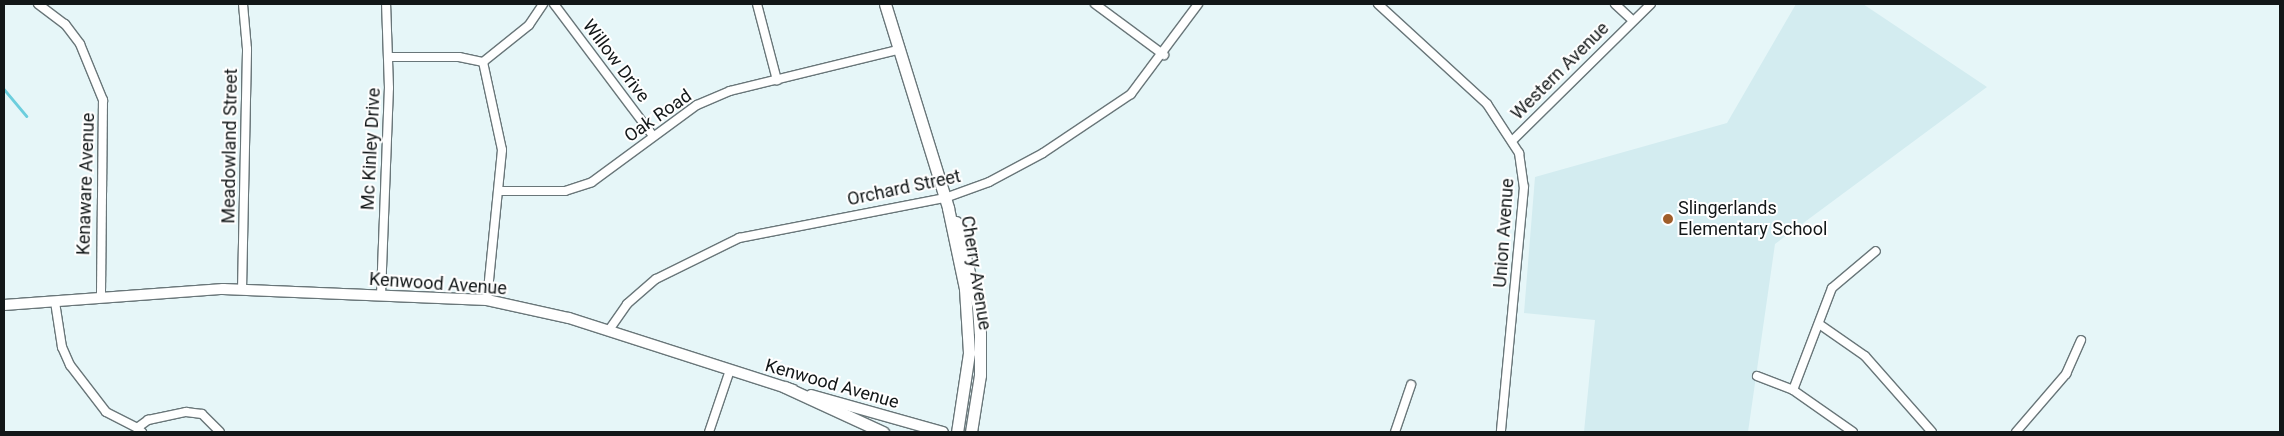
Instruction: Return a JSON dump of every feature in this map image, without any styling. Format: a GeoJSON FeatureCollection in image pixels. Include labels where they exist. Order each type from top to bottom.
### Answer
{"type":"FeatureCollection","features":[{"type":"Feature","properties":{"kind":"main road","name":"Cherry Avenue"},"geometry":{"type":"LineString","coordinates":[[885,4],[897,50],[947,203],[965,250],[978,307],[980,375],[971,432]]}},
{"type":"Feature","properties":{"kind":"main road","name":"Cherry Avenue"},"geometry":{"type":"LineString","coordinates":[[947,203],[970,326],[968,376],[957,432]]}},
{"type":"Feature","properties":{"kind":"main road","name":"Kenwood Avenue"},"geometry":{"type":"LineString","coordinates":[[4,305],[242,290],[487,300],[609,330],[785,387],[943,432]]}},
{"type":"Feature","properties":{"kind":"main road"},"geometry":{"type":"LineString","coordinates":[[785,387],[883,432]]}},
{"type":"Feature","properties":{"kind":"street","name":"Kenaware Avenue"},"geometry":{"type":"LineString","coordinates":[[38,4],[65,24],[80,44],[103,100],[101,298]]}},
{"type":"Feature","properties":{"kind":"street","name":"Meadowland Street"},"geometry":{"type":"LineString","coordinates":[[242,290],[247,49],[243,4]]}},
{"type":"Feature","properties":{"kind":"street","name":"Mc Kinley Drive"},"geometry":{"type":"LineString","coordinates":[[381,295],[388,56],[386,4]]}},
{"type":"Feature","properties":{"kind":"street"},"geometry":{"type":"LineString","coordinates":[[483,62],[529,25],[543,4]]}},
{"type":"Feature","properties":{"kind":"street","name":"Willow Drive"},"geometry":{"type":"LineString","coordinates":[[554,4],[652,136]]}},
{"type":"Feature","properties":{"kind":"street"},"geometry":{"type":"LineString","coordinates":[[757,4],[776,80]]}},
{"type":"Feature","properties":{"kind":"street"},"geometry":{"type":"LineString","coordinates":[[1095,4],[1164,55]]}},
{"type":"Feature","properties":{"kind":"street","name":"Orchard Street"},"geometry":{"type":"LineString","coordinates":[[609,330],[627,304],[656,279],[739,238],[947,203],[989,182],[1104,114],[1131,94],[1164,55],[1198,4]]}},
{"type":"Feature","properties":{"kind":"street","name":"Union Avenue"},"geometry":{"type":"LineString","coordinates":[[1378,4],[1488,104],[1514,140],[1524,187],[1501,432]]}},
{"type":"Feature","properties":{"kind":"street"},"geometry":{"type":"LineString","coordinates":[[1615,4],[1632,20]]}},
{"type":"Feature","properties":{"kind":"street","name":"Western Avenue"},"geometry":{"type":"LineString","coordinates":[[1514,140],[1632,20],[1651,4]]}},
{"type":"Feature","properties":{"kind":"street","name":"Oak Road"},"geometry":{"type":"LineString","coordinates":[[499,190],[565,191],[592,182],[652,136],[697,105],[776,80],[897,50]]}},
{"type":"Feature","properties":{"kind":"street"},"geometry":{"type":"LineString","coordinates":[[388,56],[459,57],[483,62]]}},
{"type":"Feature","properties":{"kind":"street"},"geometry":{"type":"LineString","coordinates":[[483,62],[501,134],[499,190],[487,300]]}},
{"type":"Feature","properties":{"kind":"street"},"geometry":{"type":"LineString","coordinates":[[1793,390],[1832,288],[1876,251]]}},
{"type":"Feature","properties":{"kind":"street"},"geometry":{"type":"LineString","coordinates":[[55,302],[62,348],[70,365],[106,412],[139,430],[156,416],[186,412],[202,414],[220,432]]}},
{"type":"Feature","properties":{"kind":"street"},"geometry":{"type":"LineString","coordinates":[[1819,324],[1865,356],[1932,432]]}},
{"type":"Feature","properties":{"kind":"street"},"geometry":{"type":"LineString","coordinates":[[2016,432],[2066,374],[2081,340]]}},
{"type":"Feature","properties":{"kind":"street"},"geometry":{"type":"LineString","coordinates":[[709,432],[730,370]]}},
{"type":"Feature","properties":{"kind":"street"},"geometry":{"type":"LineString","coordinates":[[1757,376],[1793,390],[1853,432]]}},
{"type":"Feature","properties":{"kind":"street"},"geometry":{"type":"LineString","coordinates":[[1394,432],[1411,385]]}},
{"type":"Feature","properties":{"kind":"shaded area","name":"Slingerlands Elementary School"},"geometry":{"type":"Polygon","coordinates":[[[1796,4],[1863,4],[1987,87],[1775,244],[1748,432],[1584,432],[1595,320],[1524,313],[1535,177],[1727,123],[1796,4]]]}},
{"type":"Feature","properties":{"kind":"waterway"},"geometry":{"type":"LineString","coordinates":[[4,89],[27,116]]}},
{"type":"Feature","properties":{"kind":"place","name":"Slingerlands Elementary School"},"geometry":{"type":"Point","coordinates":[1668,219]}}]}
